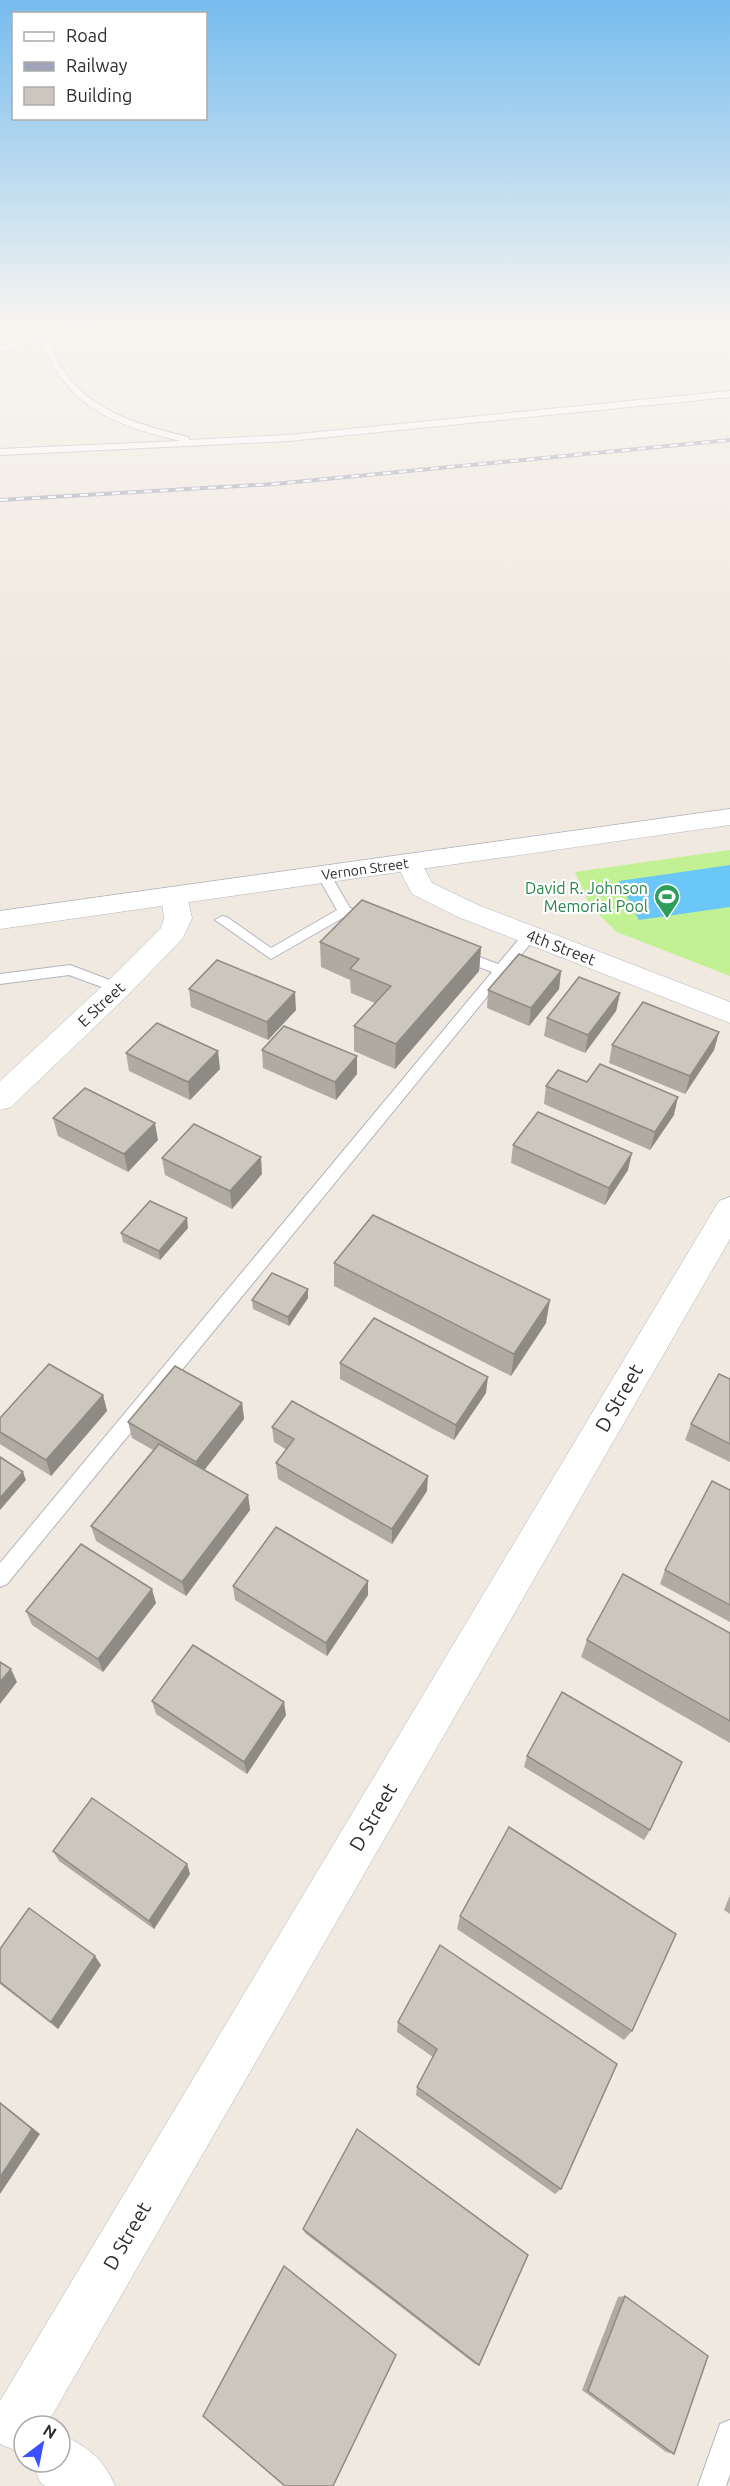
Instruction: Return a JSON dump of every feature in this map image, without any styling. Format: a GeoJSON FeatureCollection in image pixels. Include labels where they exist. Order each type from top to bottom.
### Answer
{"type":"FeatureCollection","features":[{"type":"Feature","properties":{"kind":"street","name":"Vernon Street"},"geometry":{"type":"LineString","coordinates":[[0,920],[730,817]]}},
{"type":"Feature","properties":{"kind":"street","name":"4th Street"},"geometry":{"type":"LineString","coordinates":[[409,863],[421,888],[468,911],[730,1013]]}},
{"type":"Feature","properties":{"kind":"street","name":"E Street"},"geometry":{"type":"LineString","coordinates":[[0,1099],[118,988],[173,932],[178,918],[174,896]]}},
{"type":"Feature","properties":{"kind":"street","name":"D Street"},"geometry":{"type":"LineString","coordinates":[[18,2414],[730,1210]]}},
{"type":"Feature","properties":{"kind":"street"},"geometry":{"type":"LineString","coordinates":[[72,2473],[87,2486]]}},
{"type":"Feature","properties":{"kind":"lane"},"geometry":{"type":"LineString","coordinates":[[198,442],[205,444]]}},
{"type":"Feature","properties":{"kind":"lane"},"geometry":{"type":"LineString","coordinates":[[0,452],[232,442]]}},
{"type":"Feature","properties":{"kind":"lane"},"geometry":{"type":"LineString","coordinates":[[324,875],[345,911],[379,924]]}},
{"type":"Feature","properties":{"kind":"lane"},"geometry":{"type":"LineString","coordinates":[[222,920],[271,954],[345,911]]}},
{"type":"Feature","properties":{"kind":"lane"},"geometry":{"type":"LineString","coordinates":[[0,1578],[530,935]]}},
{"type":"Feature","properties":{"kind":"lane"},"geometry":{"type":"LineString","coordinates":[[446,949],[501,970]]}},
{"type":"Feature","properties":{"kind":"lane"},"geometry":{"type":"LineString","coordinates":[[0,979],[70,970],[118,988]]}},
{"type":"Feature","properties":{"kind":"lane"},"geometry":{"type":"LineString","coordinates":[[712,2486],[730,2434]]}},
{"type":"Feature","properties":{"kind":"green space","name":"David R. Johnson Memorial Pool"},"geometry":{"type":"Polygon","coordinates":[[[730,850],[730,976],[617,932],[591,907],[575,872],[730,850]]]}},
{"type":"Feature","properties":{"kind":"water"},"geometry":{"type":"Polygon","coordinates":[[[730,865],[730,907],[639,920],[619,881],[730,865]]]}},
{"type":"Feature","properties":{"kind":"building"},"geometry":{"type":"Polygon","coordinates":[[[362,900],[481,947],[396,1044],[354,1026],[391,986],[350,969],[359,959],[320,942],[362,900]]]}},
{"type":"Feature","properties":{"kind":"building"},"geometry":{"type":"Polygon","coordinates":[[[519,954],[561,971],[531,1008],[488,990],[519,954]]]}},
{"type":"Feature","properties":{"kind":"building"},"geometry":{"type":"Polygon","coordinates":[[[217,960],[295,992],[267,1022],[189,989],[217,960]]]}},
{"type":"Feature","properties":{"kind":"building"},"geometry":{"type":"Polygon","coordinates":[[[579,977],[620,993],[588,1035],[547,1018],[579,977]]]}},
{"type":"Feature","properties":{"kind":"building"},"geometry":{"type":"Polygon","coordinates":[[[643,1002],[719,1032],[690,1076],[612,1045],[643,1002]]]}},
{"type":"Feature","properties":{"kind":"building"},"geometry":{"type":"Polygon","coordinates":[[[157,1023],[218,1051],[188,1082],[126,1053],[157,1023]]]}},
{"type":"Feature","properties":{"kind":"building"},"geometry":{"type":"Polygon","coordinates":[[[284,1026],[357,1056],[335,1082],[262,1050],[284,1026]]]}},
{"type":"Feature","properties":{"kind":"building"},"geometry":{"type":"Polygon","coordinates":[[[600,1064],[678,1097],[655,1132],[546,1086],[558,1070],[587,1082],[600,1064]]]}},
{"type":"Feature","properties":{"kind":"building"},"geometry":{"type":"Polygon","coordinates":[[[85,1088],[155,1123],[124,1154],[53,1118],[85,1088]]]}},
{"type":"Feature","properties":{"kind":"building"},"geometry":{"type":"Polygon","coordinates":[[[538,1112],[632,1153],[609,1188],[513,1145],[538,1112]]]}},
{"type":"Feature","properties":{"kind":"building"},"geometry":{"type":"Polygon","coordinates":[[[194,1124],[261,1157],[230,1191],[162,1158],[194,1124]]]}},
{"type":"Feature","properties":{"kind":"building"},"geometry":{"type":"Polygon","coordinates":[[[150,1201],[187,1218],[159,1251],[121,1233],[150,1201]]]}},
{"type":"Feature","properties":{"kind":"building"},"geometry":{"type":"Polygon","coordinates":[[[373,1215],[550,1300],[514,1354],[334,1263],[373,1215]]]}},
{"type":"Feature","properties":{"kind":"building"},"geometry":{"type":"Polygon","coordinates":[[[272,1273],[308,1289],[288,1317],[252,1300],[272,1273]]]}},
{"type":"Feature","properties":{"kind":"building"},"geometry":{"type":"Polygon","coordinates":[[[374,1318],[488,1377],[456,1425],[340,1363],[374,1318]]]}},
{"type":"Feature","properties":{"kind":"building"},"geometry":{"type":"Polygon","coordinates":[[[49,1364],[103,1395],[46,1460],[0,1432],[0,1418],[49,1364]]]}},
{"type":"Feature","properties":{"kind":"building"},"geometry":{"type":"Polygon","coordinates":[[[175,1366],[242,1403],[196,1462],[128,1422],[175,1366]]]}},
{"type":"Feature","properties":{"kind":"building"},"geometry":{"type":"Polygon","coordinates":[[[719,1374],[730,1379],[730,1444],[691,1424],[719,1374]]]}},
{"type":"Feature","properties":{"kind":"building"},"geometry":{"type":"Polygon","coordinates":[[[292,1401],[428,1476],[392,1529],[276,1463],[294,1439],[272,1427],[292,1401]]]}},
{"type":"Feature","properties":{"kind":"building"},"geometry":{"type":"Polygon","coordinates":[[[159,1444],[248,1495],[182,1582],[91,1526],[159,1444]]]}},
{"type":"Feature","properties":{"kind":"building"},"geometry":{"type":"Polygon","coordinates":[[[0,1457],[23,1472],[0,1498],[0,1457]]]}},
{"type":"Feature","properties":{"kind":"building"},"geometry":{"type":"Polygon","coordinates":[[[712,1481],[730,1490],[730,1605],[665,1570],[712,1481]]]}},
{"type":"Feature","properties":{"kind":"building"},"geometry":{"type":"Polygon","coordinates":[[[276,1527],[368,1581],[326,1643],[233,1586],[276,1527]]]}},
{"type":"Feature","properties":{"kind":"building"},"geometry":{"type":"Polygon","coordinates":[[[81,1544],[152,1589],[98,1659],[26,1611],[81,1544]]]}},
{"type":"Feature","properties":{"kind":"building"},"geometry":{"type":"Polygon","coordinates":[[[623,1574],[730,1633],[730,1721],[587,1640],[623,1574]]]}},
{"type":"Feature","properties":{"kind":"building"},"geometry":{"type":"Polygon","coordinates":[[[193,1645],[284,1702],[244,1762],[152,1701],[193,1645]]]}},
{"type":"Feature","properties":{"kind":"building"},"geometry":{"type":"Polygon","coordinates":[[[0,1662],[11,1669],[0,1682],[0,1662]]]}},
{"type":"Feature","properties":{"kind":"building"},"geometry":{"type":"Polygon","coordinates":[[[562,1692],[682,1762],[650,1830],[527,1756],[562,1692]]]}},
{"type":"Feature","properties":{"kind":"building"},"geometry":{"type":"Polygon","coordinates":[[[92,1798],[187,1864],[149,1921],[53,1851],[92,1798]]]}},
{"type":"Feature","properties":{"kind":"building"},"geometry":{"type":"Polygon","coordinates":[[[509,1827],[676,1934],[632,2031],[460,1916],[509,1827]]]}},
{"type":"Feature","properties":{"kind":"building"},"geometry":{"type":"Polygon","coordinates":[[[29,1908],[95,1956],[51,2022],[0,1982],[0,1949],[29,1908]]]}},
{"type":"Feature","properties":{"kind":"building"},"geometry":{"type":"Polygon","coordinates":[[[440,1945],[617,2064],[561,2189],[417,2087],[437,2049],[398,2022],[440,1945]]]}},
{"type":"Feature","properties":{"kind":"building"},"geometry":{"type":"Polygon","coordinates":[[[0,2103],[32,2129],[0,2177],[0,2103]]]}},
{"type":"Feature","properties":{"kind":"building"},"geometry":{"type":"Polygon","coordinates":[[[357,2129],[528,2255],[479,2365],[303,2229],[357,2129]]]}},
{"type":"Feature","properties":{"kind":"building"},"geometry":{"type":"Polygon","coordinates":[[[284,2266],[396,2355],[333,2486],[285,2486],[203,2416],[284,2266]]]}},
{"type":"Feature","properties":{"kind":"building"},"geometry":{"type":"Polygon","coordinates":[[[625,2296],[708,2356],[674,2454],[588,2391],[625,2296]]]}},
{"type":"Feature","properties":{"kind":"railway"},"geometry":{"type":"LineString","coordinates":[[0,500],[274,484],[709,442]]}},
{"type":"Feature","properties":{"kind":"place","name":"David R. Johnson Memorial Pool"},"geometry":{"type":"Point","coordinates":[667,920]}}]}
